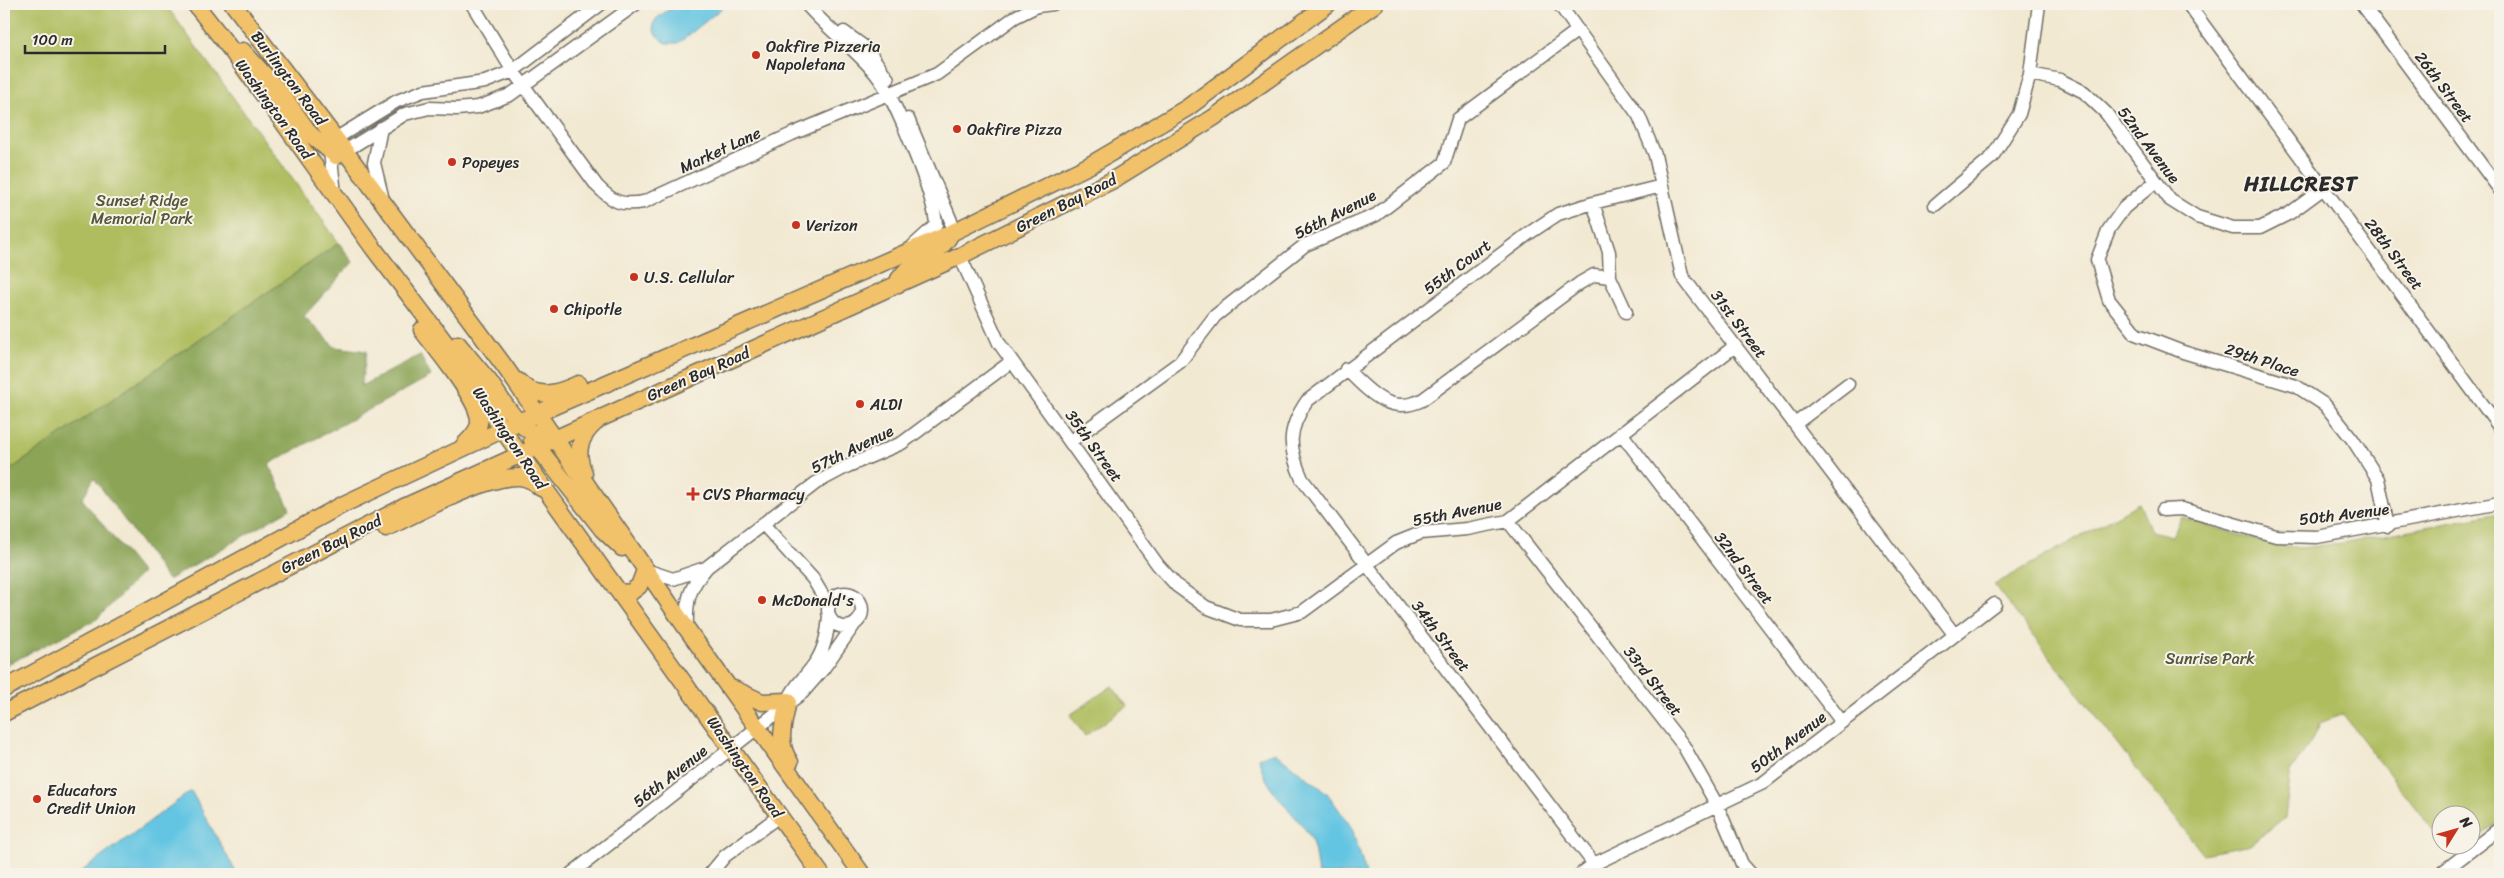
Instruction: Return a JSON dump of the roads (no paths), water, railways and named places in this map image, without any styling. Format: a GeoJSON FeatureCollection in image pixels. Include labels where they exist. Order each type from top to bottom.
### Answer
{"type":"FeatureCollection","features":[{"type":"Feature","properties":{"kind":"main road","name":"Burlington Road"},"geometry":{"type":"LineString","coordinates":[[233,4],[337,147]]}},
{"type":"Feature","properties":{"kind":"main road","name":"Green Bay Road"},"geometry":{"type":"LineString","coordinates":[[4,690],[344,504],[502,429],[951,233],[1090,165],[1187,108],[1328,4]]}},
{"type":"Feature","properties":{"kind":"main road","name":"Green Bay Road"},"geometry":{"type":"LineString","coordinates":[[4,713],[404,507],[960,256],[1113,180],[1213,118],[1331,37],[1375,4]]}},
{"type":"Feature","properties":{"kind":"main road"},"geometry":{"type":"LineString","coordinates":[[196,5],[227,32],[279,92],[310,134],[337,147]]}},
{"type":"Feature","properties":{"kind":"main road","name":"Washington Road"},"geometry":{"type":"LineString","coordinates":[[196,5],[232,51],[384,263],[453,353],[502,429],[821,874]]}},
{"type":"Feature","properties":{"kind":"main road","name":"Washington Road"},"geometry":{"type":"LineString","coordinates":[[337,147],[385,206],[505,367],[687,629],[862,874]]}},
{"type":"Feature","properties":{"kind":"main road"},"geometry":{"type":"LineString","coordinates":[[960,256],[958,247],[961,242],[986,225],[999,211]]}},
{"type":"Feature","properties":{"kind":"main road"},"geometry":{"type":"LineString","coordinates":[[897,284],[909,268],[942,247],[951,233]]}},
{"type":"Feature","properties":{"kind":"main road"},"geometry":{"type":"LineString","coordinates":[[384,263],[480,370],[518,422],[542,438],[554,439]]}},
{"type":"Feature","properties":{"kind":"main road"},"geometry":{"type":"LineString","coordinates":[[384,263],[400,301],[464,388],[476,410],[479,420],[476,432],[460,449]]}},
{"type":"Feature","properties":{"kind":"main road"},"geometry":{"type":"LineString","coordinates":[[505,367],[531,392],[552,393],[563,391],[641,357],[682,351]]}},
{"type":"Feature","properties":{"kind":"main road"},"geometry":{"type":"LineString","coordinates":[[599,419],[580,442],[578,457],[584,473],[624,539]]}},
{"type":"Feature","properties":{"kind":"main road"},"geometry":{"type":"LineString","coordinates":[[502,429],[526,436],[538,447],[602,529],[646,570],[639,586],[630,594],[619,592]]}},
{"type":"Feature","properties":{"kind":"main road"},"geometry":{"type":"LineString","coordinates":[[324,548],[369,536],[491,482],[516,477],[527,478],[552,498]]}},
{"type":"Feature","properties":{"kind":"main road"},"geometry":{"type":"LineString","coordinates":[[730,688],[759,701],[788,701],[781,732],[783,751],[804,783],[814,807]]}},
{"type":"Feature","properties":{"kind":"street","name":"Market Lane"},"geometry":{"type":"LineString","coordinates":[[472,4],[513,71],[597,186],[611,199],[627,205],[644,202],[792,134],[937,74],[1015,17],[1036,6],[1053,4]]}},
{"type":"Feature","properties":{"kind":"street"},"geometry":{"type":"LineString","coordinates":[[334,194],[337,147],[397,101],[423,91],[485,82],[513,71],[601,4]]}},
{"type":"Feature","properties":{"kind":"street"},"geometry":{"type":"LineString","coordinates":[[337,147],[381,128],[405,114],[429,108],[456,109],[488,105],[524,86],[636,4]]}},
{"type":"Feature","properties":{"kind":"street"},"geometry":{"type":"LineString","coordinates":[[806,4],[822,22],[864,60],[892,93],[936,212],[936,225],[909,250]]}},
{"type":"Feature","properties":{"kind":"street"},"geometry":{"type":"LineString","coordinates":[[817,4],[826,16],[875,58],[950,221],[951,233]]}},
{"type":"Feature","properties":{"kind":"street","name":"31st Street"},"geometry":{"type":"LineString","coordinates":[[1559,4],[1639,116],[1656,155],[1682,276],[1954,634]]}},
{"type":"Feature","properties":{"kind":"street"},"geometry":{"type":"LineString","coordinates":[[1935,206],[1992,157],[2019,114],[2030,74],[2039,4]]}},
{"type":"Feature","properties":{"kind":"street","name":"28th Street"},"geometry":{"type":"LineString","coordinates":[[2188,4],[2500,428]]}},
{"type":"Feature","properties":{"kind":"street","name":"26th Street"},"geometry":{"type":"LineString","coordinates":[[2362,4],[2500,190]]}},
{"type":"Feature","properties":{"kind":"street","name":"56th Avenue"},"geometry":{"type":"LineString","coordinates":[[1071,441],[1180,362],[1214,316],[1306,245],[1376,215],[1444,163],[1458,119],[1578,30]]}},
{"type":"Feature","properties":{"kind":"street","name":"52nd Avenue"},"geometry":{"type":"LineString","coordinates":[[2030,74],[2060,80],[2084,92],[2106,113],[2170,200],[2197,217],[2233,228],[2260,228],[2290,213],[2324,188]]}},
{"type":"Feature","properties":{"kind":"street"},"geometry":{"type":"LineString","coordinates":[[381,128],[374,163],[385,206]]}},
{"type":"Feature","properties":{"kind":"street","name":"29th Place"},"geometry":{"type":"LineString","coordinates":[[2156,181],[2124,208],[2109,229],[2097,260],[2109,300],[2136,334],[2183,352],[2296,386],[2325,405],[2353,440],[2378,479],[2388,526]]}},
{"type":"Feature","properties":{"kind":"street","name":"55th Court"},"geometry":{"type":"LineString","coordinates":[[1296,418],[1307,401],[1346,369],[1528,234],[1558,214],[1593,203],[1662,186]]}},
{"type":"Feature","properties":{"kind":"street"},"geometry":{"type":"LineString","coordinates":[[1593,203],[1609,252],[1610,277],[1626,312]]}},
{"type":"Feature","properties":{"kind":"street","name":"35th Street"},"geometry":{"type":"LineString","coordinates":[[960,256],[999,343],[1158,565],[1177,586],[1206,606],[1240,620]]}},
{"type":"Feature","properties":{"kind":"street"},"geometry":{"type":"LineString","coordinates":[[1346,369],[1387,404],[1412,405],[1422,400],[1485,355],[1580,284],[1594,275],[1610,277]]}},
{"type":"Feature","properties":{"kind":"street","name":"55th Avenue"},"geometry":{"type":"LineString","coordinates":[[1240,620],[1271,620],[1302,612],[1396,543],[1421,532],[1467,529],[1508,521],[1735,346]]}},
{"type":"Feature","properties":{"kind":"street","name":"57th Avenue"},"geometry":{"type":"LineString","coordinates":[[687,629],[686,605],[694,582],[707,567],[829,475],[902,443],[1012,361]]}},
{"type":"Feature","properties":{"kind":"street"},"geometry":{"type":"LineString","coordinates":[[1795,424],[1848,384]]}},
{"type":"Feature","properties":{"kind":"street","name":"34th Street"},"geometry":{"type":"LineString","coordinates":[[1296,418],[1291,435],[1292,451],[1293,460],[1302,480],[1594,864]]}},
{"type":"Feature","properties":{"kind":"street","name":"32nd Street"},"geometry":{"type":"LineString","coordinates":[[1621,433],[1842,722]]}},
{"type":"Feature","properties":{"kind":"street","name":"50th Avenue"},"geometry":{"type":"LineString","coordinates":[[2163,510],[2182,509],[2276,536],[2317,537],[2388,526],[2461,509],[2500,503]]}},
{"type":"Feature","properties":{"kind":"street","name":"33rd Street"},"geometry":{"type":"LineString","coordinates":[[1508,521],[1683,746],[1717,806],[1742,864],[1751,874]]}},
{"type":"Feature","properties":{"kind":"street"},"geometry":{"type":"LineString","coordinates":[[763,524],[813,579],[839,626],[854,625],[863,612],[861,602],[853,594],[842,592],[813,579]]}},
{"type":"Feature","properties":{"kind":"street","name":"57th Avenue"},"geometry":{"type":"LineString","coordinates":[[646,570],[673,579],[682,578],[707,567]]}},
{"type":"Feature","properties":{"kind":"street"},"geometry":{"type":"LineString","coordinates":[[829,610],[834,597],[842,592]]}},
{"type":"Feature","properties":{"kind":"street","name":"50th Avenue"},"geometry":{"type":"LineString","coordinates":[[1581,874],[1594,864],[1763,783],[1995,604]]}},
{"type":"Feature","properties":{"kind":"street","name":"56th Avenue"},"geometry":{"type":"LineString","coordinates":[[788,701],[792,690],[815,663],[820,653],[828,632],[829,610]]}},
{"type":"Feature","properties":{"kind":"street","name":"56th Avenue"},"geometry":{"type":"LineString","coordinates":[[571,874],[759,728],[788,701],[803,692],[815,679],[854,625]]}},
{"type":"Feature","properties":{"kind":"street"},"geometry":{"type":"LineString","coordinates":[[710,874],[725,856],[779,816]]}},
{"type":"Feature","properties":{"kind":"street"},"geometry":{"type":"LineString","coordinates":[[2440,874],[2500,828]]}},
{"type":"Feature","properties":{"kind":"water"},"geometry":{"type":"Polygon","coordinates":[[[676,4],[727,4],[678,43],[666,43],[655,34],[653,24],[657,18],[676,4]]]}},
{"type":"Feature","properties":{"kind":"water"},"geometry":{"type":"Polygon","coordinates":[[[1274,752],[1327,793],[1352,828],[1366,874],[1318,874],[1315,853],[1308,833],[1272,789],[1262,769],[1259,758],[1274,752]]]}},
{"type":"Feature","properties":{"kind":"water"},"geometry":{"type":"Polygon","coordinates":[[[191,791],[237,874],[78,874],[191,791]]]}},
{"type":"Feature","properties":{"kind":"place","name":"Oakfire Pizzeria Napoletana"},"geometry":{"type":"Point","coordinates":[756,55]}},
{"type":"Feature","properties":{"kind":"place","name":"Oakfire Pizza"},"geometry":{"type":"Point","coordinates":[957,129]}},
{"type":"Feature","properties":{"kind":"place","name":"Popeyes"},"geometry":{"type":"Point","coordinates":[452,162]}},
{"type":"Feature","properties":{"kind":"place","name":"Verizon"},"geometry":{"type":"Point","coordinates":[796,225]}},
{"type":"Feature","properties":{"kind":"place","name":"U.S. Cellular"},"geometry":{"type":"Point","coordinates":[634,277]}},
{"type":"Feature","properties":{"kind":"place","name":"Chipotle"},"geometry":{"type":"Point","coordinates":[554,309]}},
{"type":"Feature","properties":{"kind":"place","name":"ALDI"},"geometry":{"type":"Point","coordinates":[860,404]}},
{"type":"Feature","properties":{"kind":"place","name":"CVS Pharmacy"},"geometry":{"type":"Point","coordinates":[693,494]}},
{"type":"Feature","properties":{"kind":"place","name":"McDonald's"},"geometry":{"type":"Point","coordinates":[762,600]}},
{"type":"Feature","properties":{"kind":"place","name":"Educators Credit Union"},"geometry":{"type":"Point","coordinates":[37,799]}},
{"type":"Feature","properties":{"kind":"district","name":"HILLCREST"},"geometry":{"type":"Point","coordinates":[2301,184]}},
{"type":"Feature","properties":{"kind":"park label","name":"Sunset Ridge Memorial Park"},"geometry":{"type":"Point","coordinates":[142,209]}},
{"type":"Feature","properties":{"kind":"park label","name":"Sunrise Park"},"geometry":{"type":"Point","coordinates":[2210,658]}}]}
